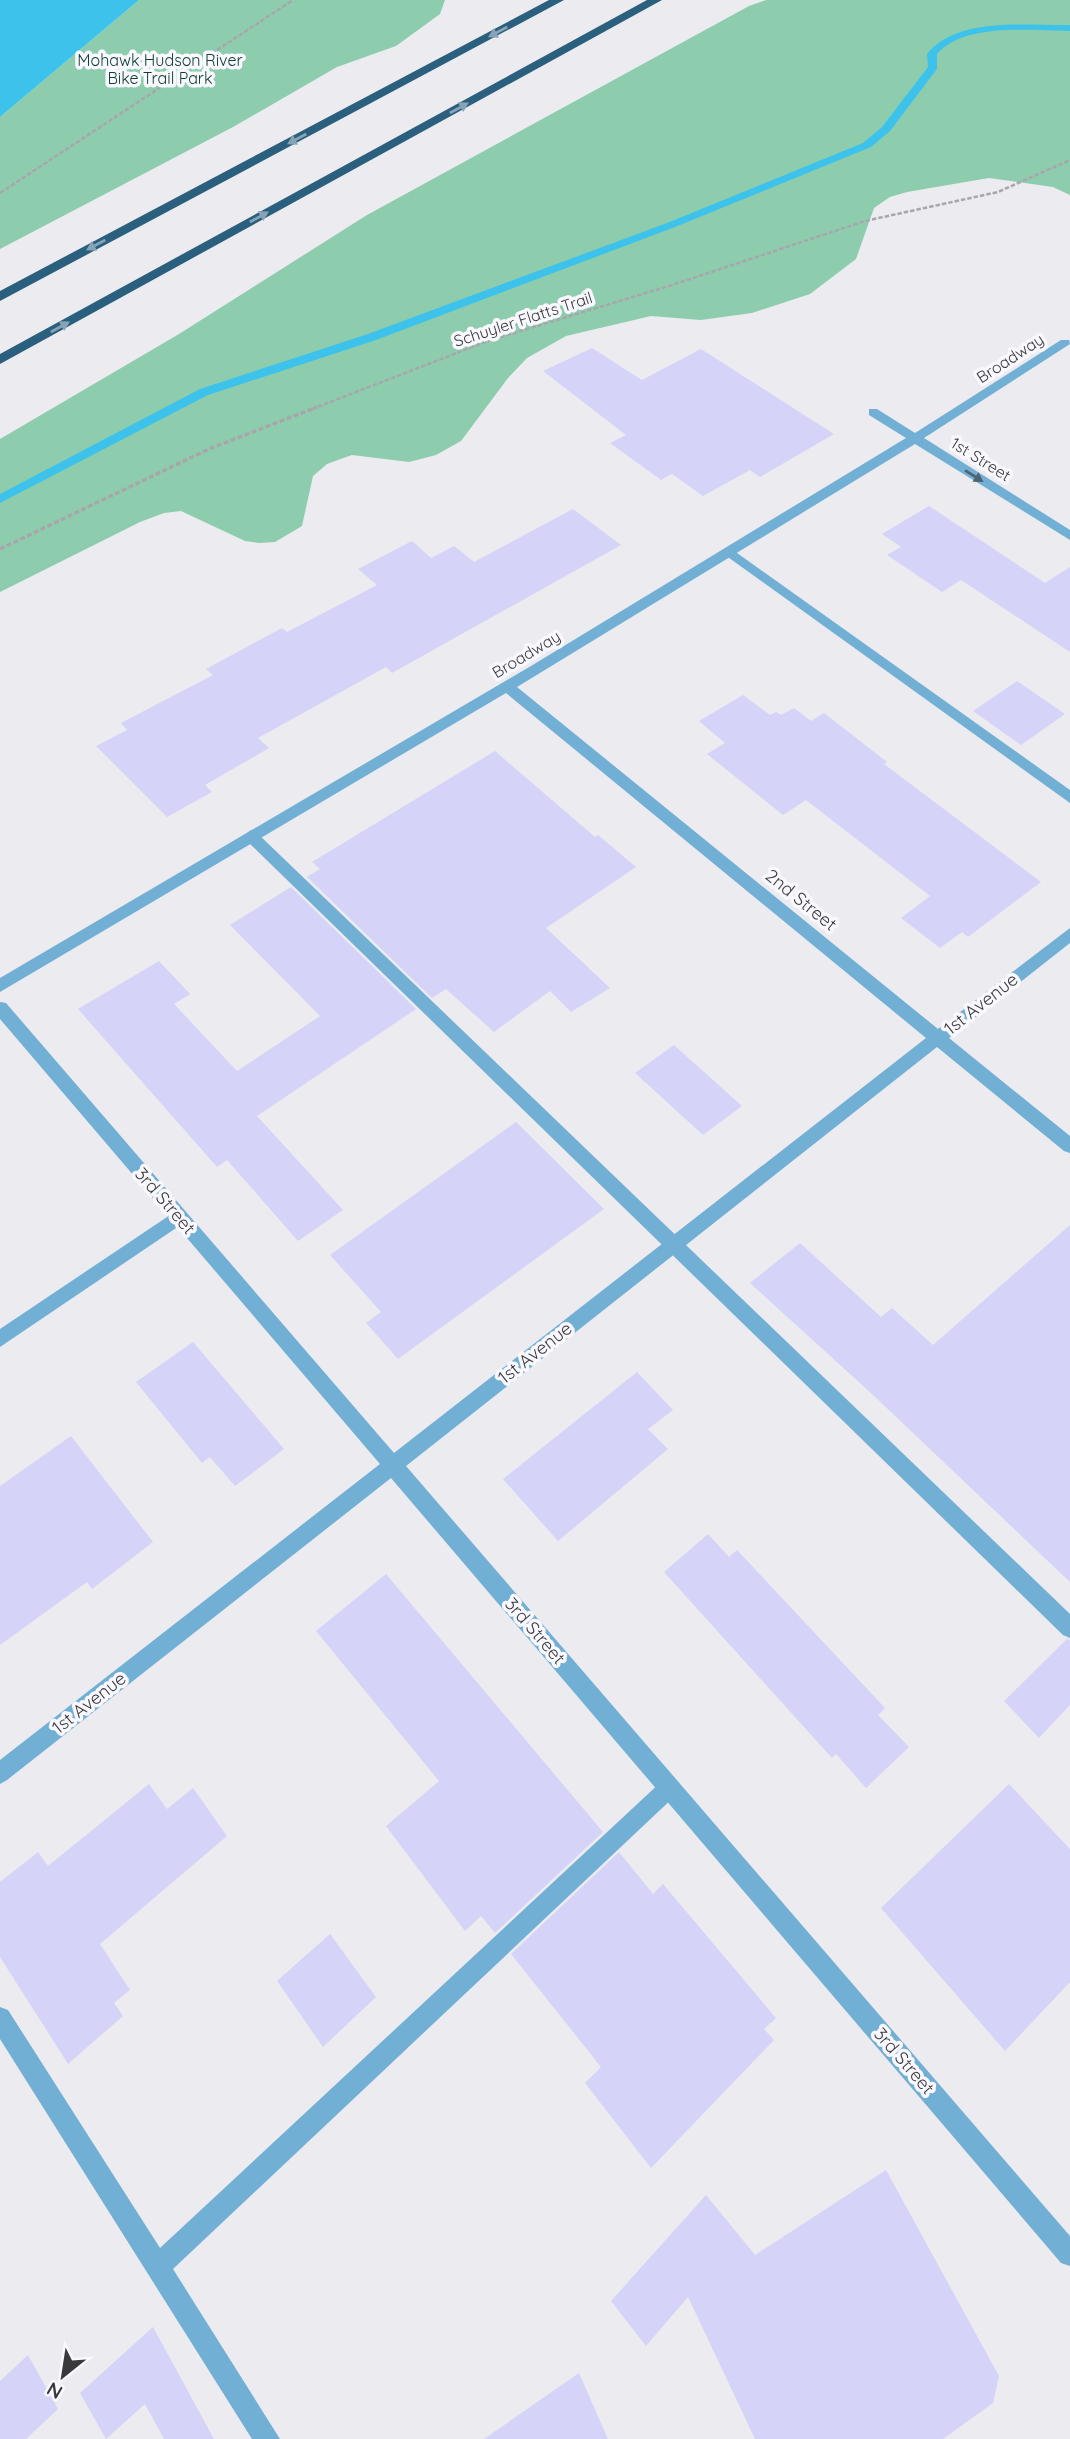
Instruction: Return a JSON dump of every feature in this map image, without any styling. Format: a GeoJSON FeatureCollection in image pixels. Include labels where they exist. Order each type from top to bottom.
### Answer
{"type":"FeatureCollection","features":[{"type":"Feature","properties":{"kind":"highway"},"geometry":{"type":"LineString","coordinates":[[0,297],[558,0]]}},
{"type":"Feature","properties":{"kind":"highway"},"geometry":{"type":"LineString","coordinates":[[0,360],[656,0]]}},
{"type":"Feature","properties":{"kind":"street","name":"Broadway"},"geometry":{"type":"LineString","coordinates":[[0,986],[730,552],[916,439],[1065,343]]}},
{"type":"Feature","properties":{"kind":"street","name":"1st Street"},"geometry":{"type":"LineString","coordinates":[[873,412],[1070,536]]}},
{"type":"Feature","properties":{"kind":"street"},"geometry":{"type":"LineString","coordinates":[[730,552],[1070,798]]}},
{"type":"Feature","properties":{"kind":"street","name":"2nd Street"},"geometry":{"type":"LineString","coordinates":[[507,686],[1070,1146]]}},
{"type":"Feature","properties":{"kind":"street"},"geometry":{"type":"LineString","coordinates":[[251,836],[1070,1629]]}},
{"type":"Feature","properties":{"kind":"street","name":"1st Avenue"},"geometry":{"type":"LineString","coordinates":[[0,1773],[1070,934]]}},
{"type":"Feature","properties":{"kind":"street","name":"3rd Street"},"geometry":{"type":"LineString","coordinates":[[0,1007],[1070,2254]]}},
{"type":"Feature","properties":{"kind":"street"},"geometry":{"type":"LineString","coordinates":[[0,1339],[179,1217]]}},
{"type":"Feature","properties":{"kind":"street"},"geometry":{"type":"LineString","coordinates":[[158,2266],[670,1788]]}},
{"type":"Feature","properties":{"kind":"street"},"geometry":{"type":"LineString","coordinates":[[0,2018],[267,2439]]}},
{"type":"Feature","properties":{"kind":"path"},"geometry":{"type":"LineString","coordinates":[[0,193],[293,0]]}},
{"type":"Feature","properties":{"kind":"path","name":"Schuyler Flatts Trail"},"geometry":{"type":"LineString","coordinates":[[0,549],[209,449],[488,341],[669,286],[854,224],[998,192],[1070,160]]}},
{"type":"Feature","properties":{"kind":"green space","name":"Mohawk Hudson River Bike Trail Park"},"geometry":{"type":"Polygon","coordinates":[[[139,0],[445,0],[440,14],[396,46],[337,67],[233,127],[0,249],[0,117],[139,0]]]}},
{"type":"Feature","properties":{"kind":"green space"},"geometry":{"type":"Polygon","coordinates":[[[766,0],[1070,0],[1070,195],[1053,187],[989,178],[890,197],[874,208],[856,259],[810,294],[752,313],[701,320],[651,316],[566,336],[527,358],[508,378],[461,441],[436,455],[409,462],[352,455],[327,464],[313,476],[302,526],[275,542],[245,541],[181,511],[164,513],[140,522],[0,592],[0,439],[179,334],[367,215],[749,6],[766,0]]]}},
{"type":"Feature","properties":{"kind":"water"},"geometry":{"type":"Polygon","coordinates":[[[0,0],[139,0],[0,117],[0,0]]]}},
{"type":"Feature","properties":{"kind":"building"},"geometry":{"type":"Polygon","coordinates":[[[592,348],[642,380],[701,349],[834,434],[760,477],[750,470],[703,496],[672,474],[661,480],[610,443],[626,435],[543,371],[592,348]]]}},
{"type":"Feature","properties":{"kind":"building"},"geometry":{"type":"Polygon","coordinates":[[[929,506],[1045,583],[1070,567],[1070,652],[961,580],[942,592],[887,555],[901,547],[882,534],[929,506]]]}},
{"type":"Feature","properties":{"kind":"building"},"geometry":{"type":"Polygon","coordinates":[[[573,509],[621,545],[392,673],[386,667],[258,738],[269,748],[205,785],[212,792],[167,817],[96,746],[127,730],[121,723],[213,675],[206,669],[282,628],[287,632],[377,585],[358,569],[412,541],[431,558],[454,546],[474,562],[573,509]]]}},
{"type":"Feature","properties":{"kind":"building"},"geometry":{"type":"Polygon","coordinates":[[[1017,681],[1065,714],[1021,745],[973,711],[1017,681]]]}},
{"type":"Feature","properties":{"kind":"building"},"geometry":{"type":"Polygon","coordinates":[[[743,695],[770,715],[776,712],[781,715],[794,708],[811,721],[824,713],[887,762],[884,764],[1041,882],[968,937],[962,932],[940,948],[901,918],[930,896],[806,800],[783,815],[707,754],[725,743],[699,721],[743,695]]]}},
{"type":"Feature","properties":{"kind":"building"},"geometry":{"type":"Polygon","coordinates":[[[495,751],[595,837],[598,835],[636,867],[546,928],[610,988],[571,1012],[550,991],[494,1032],[446,989],[432,998],[307,877],[320,869],[312,862],[495,751]]]}},
{"type":"Feature","properties":{"kind":"building"},"geometry":{"type":"Polygon","coordinates":[[[291,887],[416,1009],[257,1116],[343,1210],[298,1241],[227,1160],[217,1167],[78,1009],[159,961],[190,994],[174,1004],[237,1071],[320,1016],[230,925],[291,887]]]}},
{"type":"Feature","properties":{"kind":"building"},"geometry":{"type":"Polygon","coordinates":[[[674,1045],[742,1106],[703,1135],[635,1073],[674,1045]]]}},
{"type":"Feature","properties":{"kind":"building"},"geometry":{"type":"Polygon","coordinates":[[[516,1122],[604,1209],[398,1359],[366,1323],[381,1312],[330,1255],[516,1122]]]}},
{"type":"Feature","properties":{"kind":"building"},"geometry":{"type":"Polygon","coordinates":[[[1070,1225],[1070,1582],[872,1394],[750,1283],[800,1243],[881,1317],[892,1308],[933,1345],[1070,1225]]]}},
{"type":"Feature","properties":{"kind":"building"},"geometry":{"type":"Polygon","coordinates":[[[193,1342],[284,1449],[235,1486],[210,1457],[202,1463],[136,1382],[193,1342]]]}},
{"type":"Feature","properties":{"kind":"building"},"geometry":{"type":"Polygon","coordinates":[[[637,1372],[673,1410],[648,1429],[668,1449],[558,1541],[503,1479],[637,1372]]]}},
{"type":"Feature","properties":{"kind":"building"},"geometry":{"type":"Polygon","coordinates":[[[71,1436],[153,1542],[92,1589],[87,1582],[0,1645],[0,1486],[71,1436]]]}},
{"type":"Feature","properties":{"kind":"building"},"geometry":{"type":"Polygon","coordinates":[[[708,1534],[729,1557],[737,1550],[885,1708],[878,1715],[909,1747],[866,1788],[836,1754],[832,1758],[664,1572],[708,1534]]]}},
{"type":"Feature","properties":{"kind":"building"},"geometry":{"type":"Polygon","coordinates":[[[386,1574],[603,1832],[495,1933],[481,1916],[465,1931],[386,1826],[439,1781],[316,1631],[386,1574]]]}},
{"type":"Feature","properties":{"kind":"building"},"geometry":{"type":"Polygon","coordinates":[[[1067,1639],[1070,1640],[1070,1705],[1039,1738],[1004,1701],[1067,1639]]]}},
{"type":"Feature","properties":{"kind":"building"},"geometry":{"type":"Polygon","coordinates":[[[149,1784],[167,1809],[193,1788],[227,1836],[100,1944],[130,1990],[114,2003],[123,2016],[68,2064],[0,1957],[0,1882],[38,1852],[48,1866],[149,1784]]]}},
{"type":"Feature","properties":{"kind":"building"},"geometry":{"type":"Polygon","coordinates":[[[1009,1784],[1070,1849],[1070,1982],[1005,2051],[881,1908],[1009,1784]]]}},
{"type":"Feature","properties":{"kind":"building"},"geometry":{"type":"Polygon","coordinates":[[[619,1852],[653,1894],[663,1884],[776,2018],[764,2029],[774,2040],[651,2168],[585,2083],[601,2067],[511,1954],[619,1852]]]}},
{"type":"Feature","properties":{"kind":"building"},"geometry":{"type":"Polygon","coordinates":[[[330,1934],[376,1997],[323,2047],[277,1981],[330,1934]]]}},
{"type":"Feature","properties":{"kind":"building"},"geometry":{"type":"Polygon","coordinates":[[[886,2170],[999,2376],[993,2403],[943,2439],[755,2439],[688,2297],[646,2346],[611,2301],[706,2195],[755,2255],[886,2170]]]}},
{"type":"Feature","properties":{"kind":"building"},"geometry":{"type":"Polygon","coordinates":[[[153,2327],[214,2439],[164,2439],[145,2404],[106,2439],[80,2393],[153,2327]]]}},
{"type":"Feature","properties":{"kind":"building"},"geometry":{"type":"Polygon","coordinates":[[[28,2355],[58,2409],[26,2439],[0,2439],[0,2381],[28,2355]]]}},
{"type":"Feature","properties":{"kind":"building"},"geometry":{"type":"Polygon","coordinates":[[[579,2373],[608,2439],[484,2439],[579,2373]]]}},
{"type":"Feature","properties":{"kind":"waterway"},"geometry":{"type":"LineString","coordinates":[[0,499],[204,392],[372,337],[671,225],[867,145],[886,129],[933,67],[932,54],[941,44],[968,33],[997,29],[1070,28]]}}]}
